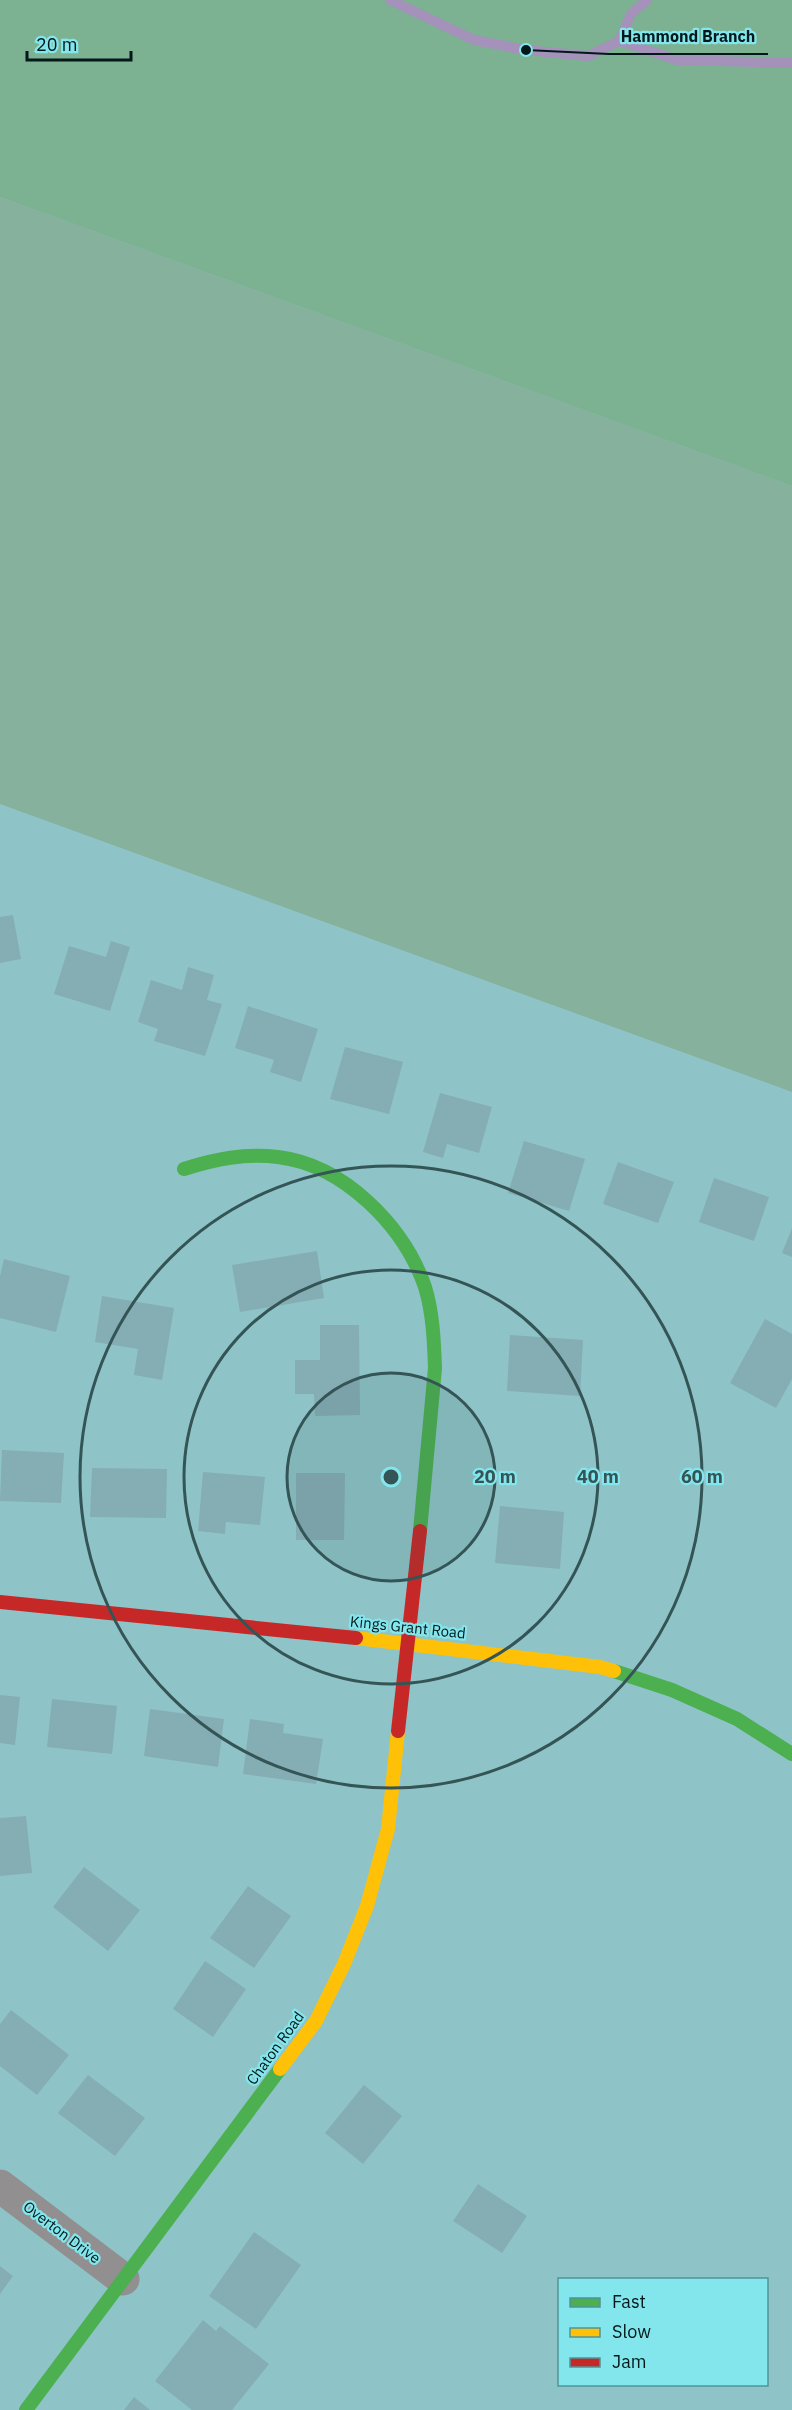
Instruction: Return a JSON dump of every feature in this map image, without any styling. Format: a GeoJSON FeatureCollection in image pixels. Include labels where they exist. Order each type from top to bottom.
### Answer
{"type":"FeatureCollection","features":[{"type":"Feature","properties":{"kind":"street","name":"Chaton Road"},"geometry":{"type":"LineString","coordinates":[[26,2410],[316,2021],[342,1974],[366,1914],[381,1863],[409,1642],[435,1368],[433,1323],[422,1279],[400,1236],[364,1199],[331,1176],[296,1160],[266,1157],[226,1157],[184,1169]]}},
{"type":"Feature","properties":{"kind":"street","name":"Kings Grant Road"},"geometry":{"type":"LineString","coordinates":[[0,1602],[409,1642],[600,1667],[672,1690],[737,1719],[792,1754]]}},
{"type":"Feature","properties":{"kind":"street","name":"Overton Drive"},"geometry":{"type":"LineString","coordinates":[[0,2186],[123,2279]]}},
{"type":"Feature","properties":{"kind":"green space"},"geometry":{"type":"Polygon","coordinates":[[[0,0],[792,0],[792,486],[0,197],[0,0]]]}},
{"type":"Feature","properties":{"kind":"green space"},"geometry":{"type":"Polygon","coordinates":[[[0,197],[792,486],[792,1092],[0,804],[0,197]]]}},
{"type":"Feature","properties":{"kind":"building"},"geometry":{"type":"Polygon","coordinates":[[[13,915],[21,959],[0,963],[0,917],[13,915]]]}},
{"type":"Feature","properties":{"kind":"building"},"geometry":{"type":"Polygon","coordinates":[[[111,941],[130,947],[110,1011],[54,994],[69,946],[106,957],[111,941]]]}},
{"type":"Feature","properties":{"kind":"building"},"geometry":{"type":"Polygon","coordinates":[[[188,967],[214,975],[207,1000],[222,1004],[205,1056],[154,1041],[158,1029],[138,1022],[151,980],[182,990],[188,967]]]}},
{"type":"Feature","properties":{"kind":"building"},"geometry":{"type":"Polygon","coordinates":[[[248,1006],[318,1029],[301,1082],[270,1072],[274,1060],[235,1048],[248,1006]]]}},
{"type":"Feature","properties":{"kind":"building"},"geometry":{"type":"Polygon","coordinates":[[[345,1047],[403,1062],[389,1114],[330,1099],[345,1047]]]}},
{"type":"Feature","properties":{"kind":"building"},"geometry":{"type":"Polygon","coordinates":[[[440,1093],[492,1107],[479,1153],[447,1144],[443,1158],[423,1152],[440,1093]]]}},
{"type":"Feature","properties":{"kind":"building"},"geometry":{"type":"Polygon","coordinates":[[[524,1141],[585,1159],[569,1211],[508,1193],[524,1141]]]}},
{"type":"Feature","properties":{"kind":"building"},"geometry":{"type":"Polygon","coordinates":[[[618,1162],[674,1182],[658,1223],[603,1204],[618,1162]]]}},
{"type":"Feature","properties":{"kind":"building"},"geometry":{"type":"Polygon","coordinates":[[[714,1178],[769,1197],[754,1241],[699,1222],[714,1178]]]}},
{"type":"Feature","properties":{"kind":"building"},"geometry":{"type":"Polygon","coordinates":[[[792,1228],[792,1257],[782,1253],[792,1228]]]}},
{"type":"Feature","properties":{"kind":"building"},"geometry":{"type":"Polygon","coordinates":[[[317,1251],[324,1298],[240,1312],[232,1265],[317,1251]]]}},
{"type":"Feature","properties":{"kind":"building"},"geometry":{"type":"Polygon","coordinates":[[[4,1259],[70,1276],[56,1332],[0,1318],[0,1276],[4,1259]]]}},
{"type":"Feature","properties":{"kind":"building"},"geometry":{"type":"Polygon","coordinates":[[[102,1296],[174,1308],[162,1380],[134,1375],[138,1349],[95,1342],[102,1296]]]}},
{"type":"Feature","properties":{"kind":"building"},"geometry":{"type":"Polygon","coordinates":[[[765,1319],[792,1334],[792,1379],[776,1408],[730,1383],[765,1319]]]}},
{"type":"Feature","properties":{"kind":"building"},"geometry":{"type":"Polygon","coordinates":[[[320,1325],[359,1325],[360,1415],[315,1416],[314,1394],[295,1394],[295,1360],[320,1360],[320,1325]]]}},
{"type":"Feature","properties":{"kind":"building"},"geometry":{"type":"Polygon","coordinates":[[[510,1335],[583,1340],[580,1396],[507,1391],[510,1335]]]}},
{"type":"Feature","properties":{"kind":"building"},"geometry":{"type":"Polygon","coordinates":[[[2,1450],[64,1453],[61,1503],[0,1501],[2,1450]]]}},
{"type":"Feature","properties":{"kind":"building"},"geometry":{"type":"Polygon","coordinates":[[[92,1468],[167,1469],[166,1518],[90,1517],[92,1468]]]}},
{"type":"Feature","properties":{"kind":"building"},"geometry":{"type":"Polygon","coordinates":[[[203,1472],[265,1477],[260,1525],[226,1522],[225,1534],[198,1531],[203,1472]]]}},
{"type":"Feature","properties":{"kind":"building"},"geometry":{"type":"Polygon","coordinates":[[[296,1473],[345,1473],[344,1540],[296,1540],[296,1473]]]}},
{"type":"Feature","properties":{"kind":"building"},"geometry":{"type":"Polygon","coordinates":[[[500,1506],[564,1512],[560,1569],[495,1563],[500,1506]]]}},
{"type":"Feature","properties":{"kind":"building"},"geometry":{"type":"Polygon","coordinates":[[[0,1695],[20,1697],[15,1745],[0,1743],[0,1695]]]}},
{"type":"Feature","properties":{"kind":"building"},"geometry":{"type":"Polygon","coordinates":[[[52,1699],[117,1706],[112,1754],[47,1747],[52,1699]]]}},
{"type":"Feature","properties":{"kind":"building"},"geometry":{"type":"Polygon","coordinates":[[[150,1709],[224,1719],[218,1767],[144,1756],[150,1709]]]}},
{"type":"Feature","properties":{"kind":"building"},"geometry":{"type":"Polygon","coordinates":[[[250,1719],[284,1724],[283,1733],[323,1739],[316,1784],[243,1774],[250,1719]]]}},
{"type":"Feature","properties":{"kind":"building"},"geometry":{"type":"Polygon","coordinates":[[[26,1816],[32,1873],[0,1876],[0,1818],[26,1816]]]}},
{"type":"Feature","properties":{"kind":"building"},"geometry":{"type":"Polygon","coordinates":[[[84,1867],[140,1910],[108,1951],[53,1907],[84,1867]]]}},
{"type":"Feature","properties":{"kind":"building"},"geometry":{"type":"Polygon","coordinates":[[[248,1886],[291,1916],[254,1968],[210,1938],[248,1886]]]}},
{"type":"Feature","properties":{"kind":"building"},"geometry":{"type":"Polygon","coordinates":[[[205,1961],[246,1989],[213,2037],[173,2009],[205,1961]]]}},
{"type":"Feature","properties":{"kind":"building"},"geometry":{"type":"Polygon","coordinates":[[[11,2010],[69,2055],[37,2095],[0,2066],[0,2024],[11,2010]]]}},
{"type":"Feature","properties":{"kind":"building"},"geometry":{"type":"Polygon","coordinates":[[[88,2075],[145,2118],[115,2156],[58,2113],[88,2075]]]}},
{"type":"Feature","properties":{"kind":"building"},"geometry":{"type":"Polygon","coordinates":[[[364,2085],[402,2116],[363,2164],[325,2133],[364,2085]]]}},
{"type":"Feature","properties":{"kind":"building"},"geometry":{"type":"Polygon","coordinates":[[[478,2184],[527,2216],[502,2253],[453,2221],[478,2184]]]}},
{"type":"Feature","properties":{"kind":"building"},"geometry":{"type":"Polygon","coordinates":[[[254,2232],[301,2265],[256,2329],[209,2296],[254,2232]]]}},
{"type":"Feature","properties":{"kind":"building"},"geometry":{"type":"Polygon","coordinates":[[[0,2266],[13,2276],[0,2294],[0,2266]]]}},
{"type":"Feature","properties":{"kind":"building"},"geometry":{"type":"Polygon","coordinates":[[[203,2320],[216,2331],[220,2326],[269,2364],[232,2410],[192,2410],[155,2381],[203,2320]]]}},
{"type":"Feature","properties":{"kind":"building"},"geometry":{"type":"Polygon","coordinates":[[[134,2397],[150,2410],[124,2410],[134,2397]]]}},
{"type":"Feature","properties":{"kind":"waterway"},"geometry":{"type":"LineString","coordinates":[[390,0],[474,40],[526,50],[588,56],[619,41],[631,14],[647,0]]}},
{"type":"Feature","properties":{"kind":"waterway"},"geometry":{"type":"LineString","coordinates":[[619,41],[677,60],[792,63]]}},
{"type":"Feature","properties":{"kind":"traffic: fast"},"geometry":{"type":"LineString","coordinates":[[184,1169],[207,1162],[242,1156],[278,1157],[302,1162],[326,1172],[348,1186],[387,1221],[402,1242],[425,1287],[434,1348],[435,1368],[420,1531]]}},
{"type":"Feature","properties":{"kind":"traffic: fast"},"geometry":{"type":"LineString","coordinates":[[614,1671],[672,1690],[737,1719],[792,1754]]}},
{"type":"Feature","properties":{"kind":"traffic: fast"},"geometry":{"type":"LineString","coordinates":[[26,2410],[280,2069]]}},
{"type":"Feature","properties":{"kind":"traffic: slow"},"geometry":{"type":"LineString","coordinates":[[356,1638],[600,1667],[614,1671]]}},
{"type":"Feature","properties":{"kind":"traffic: slow"},"geometry":{"type":"LineString","coordinates":[[280,2069],[316,2021],[344,1964],[367,1906],[388,1829],[398,1731]]}},
{"type":"Feature","properties":{"kind":"traffic: jam"},"geometry":{"type":"LineString","coordinates":[[398,1731],[420,1531]]}},
{"type":"Feature","properties":{"kind":"traffic: jam"},"geometry":{"type":"LineString","coordinates":[[0,1602],[356,1638]]}},
{"type":"Feature","properties":{"kind":"place","name":"Hammond Branch"},"geometry":{"type":"Point","coordinates":[526,50]}}]}
